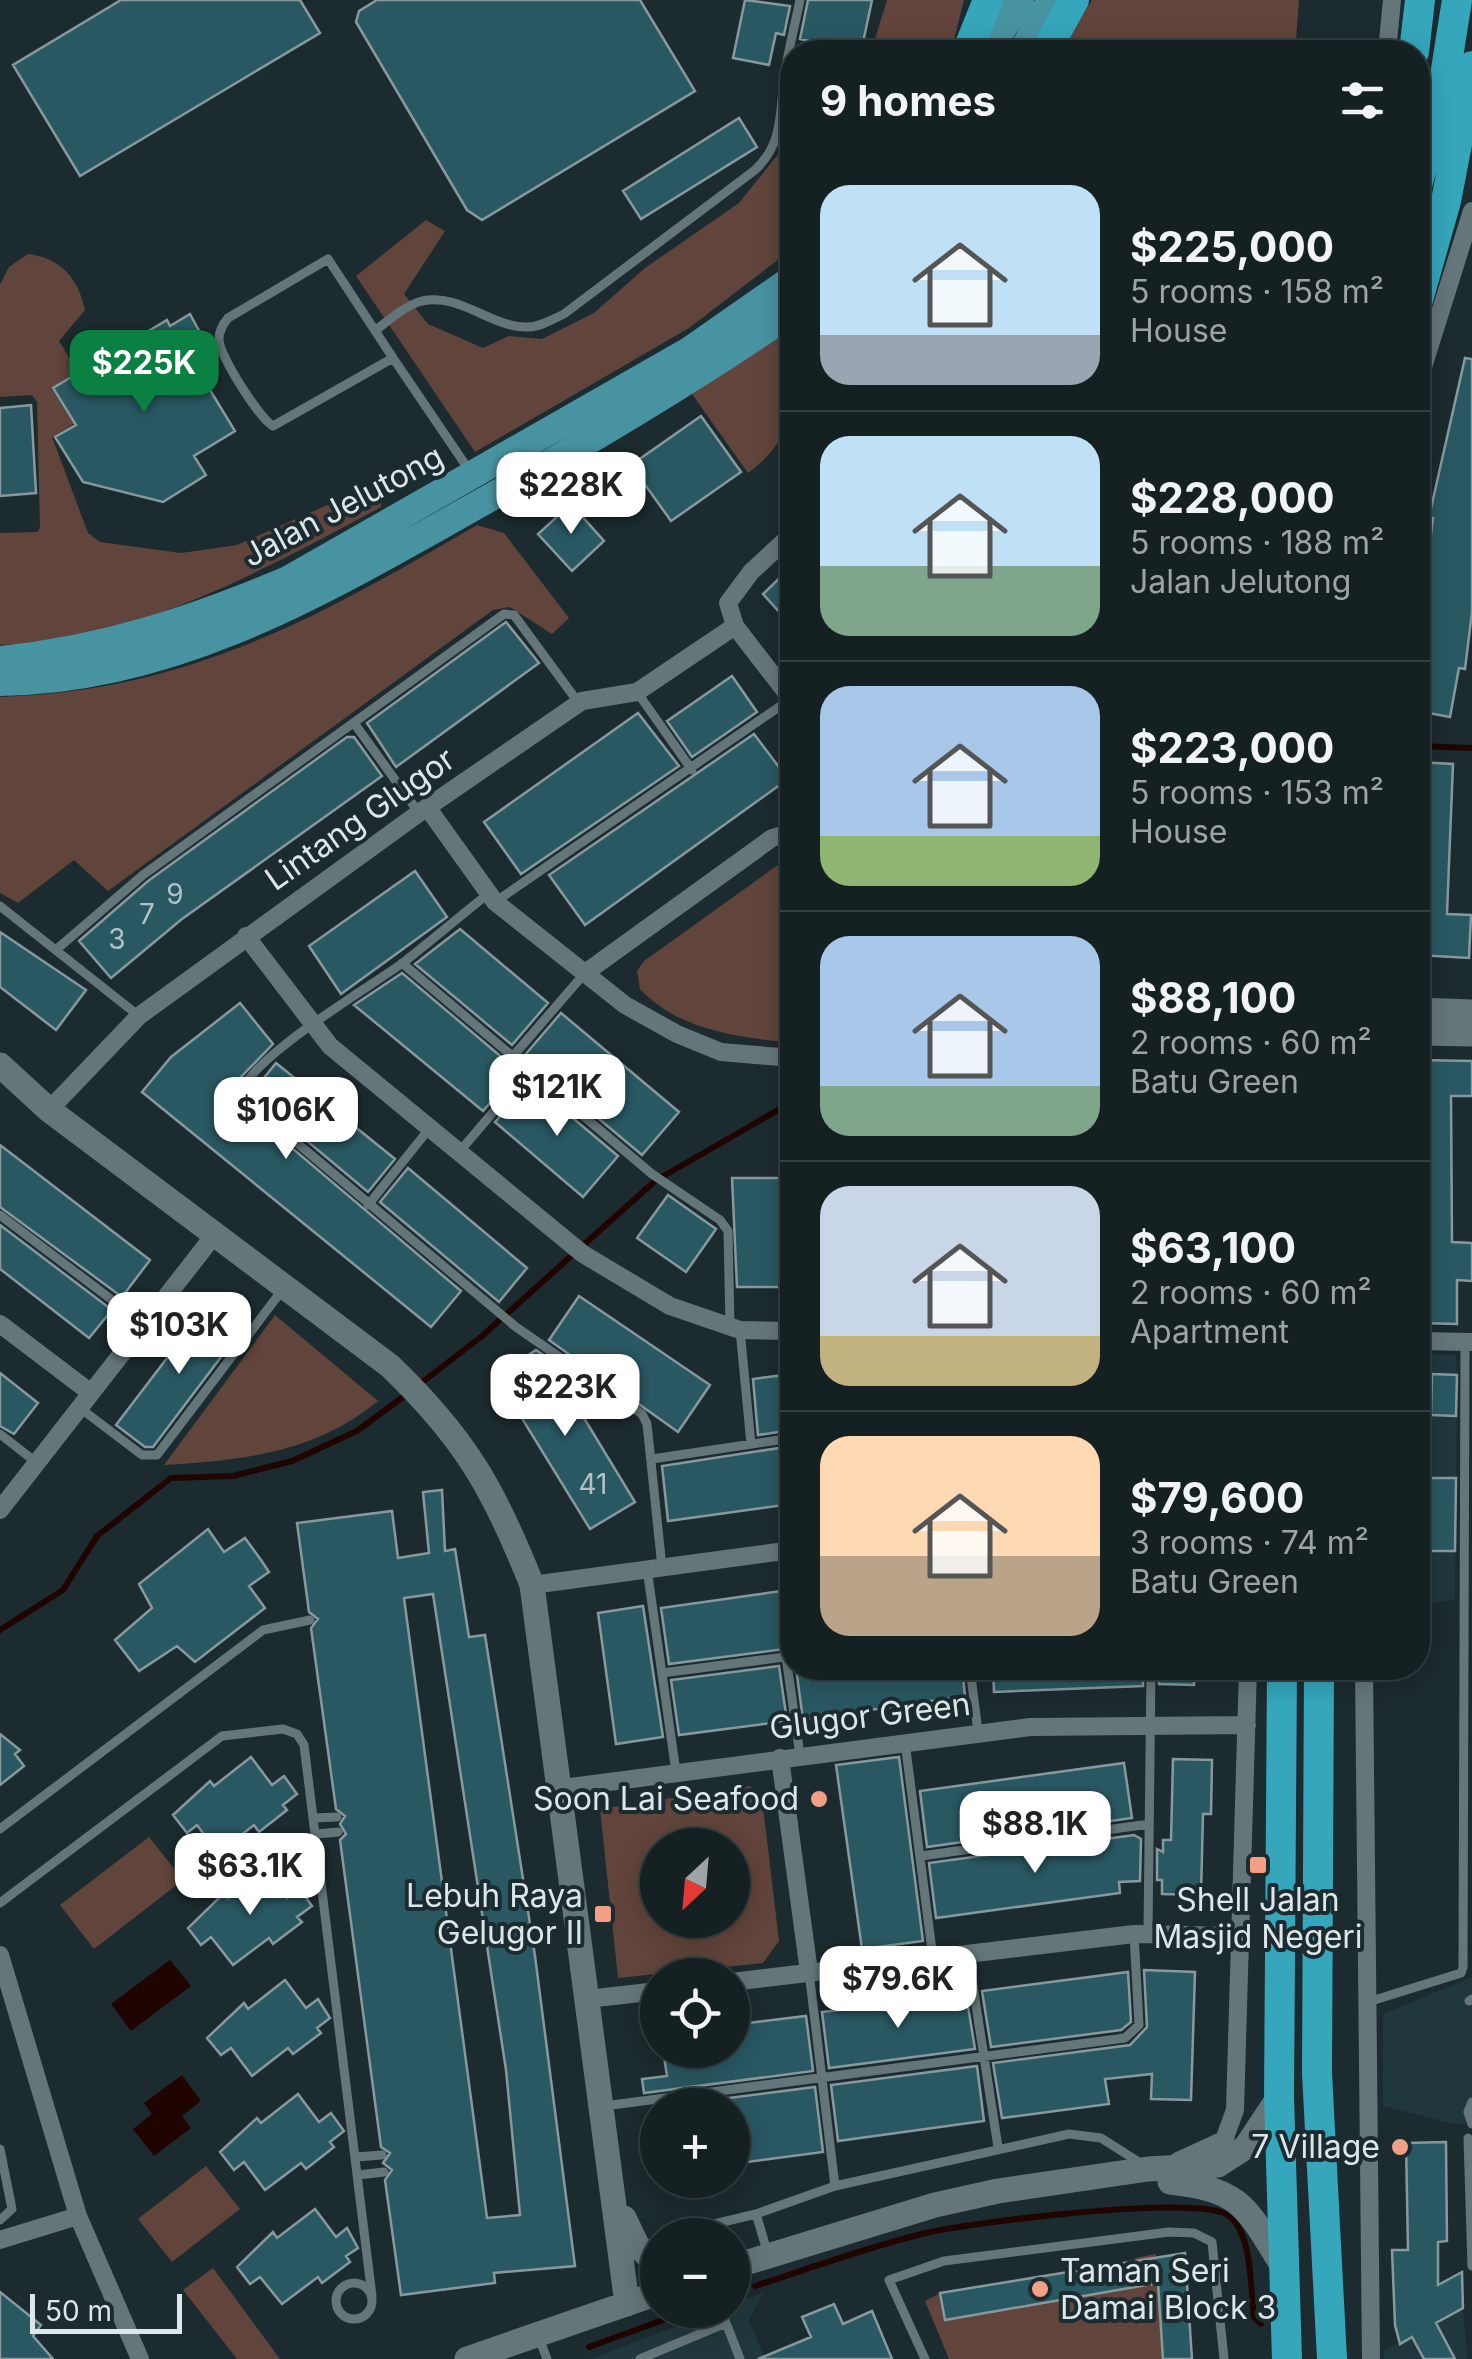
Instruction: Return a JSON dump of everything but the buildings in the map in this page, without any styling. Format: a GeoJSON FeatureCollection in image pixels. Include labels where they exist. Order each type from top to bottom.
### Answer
{"type":"FeatureCollection","features":[{"type":"Feature","properties":{"kind":"highway"},"geometry":{"type":"LineString","coordinates":[[972,40],[988,0]]}},
{"type":"Feature","properties":{"kind":"highway"},"geometry":{"type":"LineString","coordinates":[[1052,40],[1074,0]]}},
{"type":"Feature","properties":{"kind":"highway"},"geometry":{"type":"LineString","coordinates":[[1415,40],[1420,0]]}},
{"type":"Feature","properties":{"kind":"highway"},"geometry":{"type":"LineString","coordinates":[[1430,138],[1442,95],[1456,0]]}},
{"type":"Feature","properties":{"kind":"highway"},"geometry":{"type":"LineString","coordinates":[[1430,255],[1468,112],[1472,66]]}},
{"type":"Feature","properties":{"kind":"highway"},"geometry":{"type":"LineString","coordinates":[[1282,1680],[1279,2096],[1288,2359]]}},
{"type":"Feature","properties":{"kind":"highway"},"geometry":{"type":"LineString","coordinates":[[1319,1680],[1317,2073],[1332,2359]]}},
{"type":"Feature","properties":{"kind":"highway"},"geometry":{"type":"LineString","coordinates":[[1284,2194],[1298,2224],[1308,2359]]}},
{"type":"Feature","properties":{"kind":"main road"},"geometry":{"type":"LineString","coordinates":[[995,40],[1020,0]]}},
{"type":"Feature","properties":{"kind":"main road"},"geometry":{"type":"LineString","coordinates":[[1029,40],[1051,0]]}},
{"type":"Feature","properties":{"kind":"main road","name":"Jalan Jelutong"},"geometry":{"type":"LineString","coordinates":[[0,660],[122,642],[218,610],[288,580],[688,351],[780,288]]}},
{"type":"Feature","properties":{"kind":"main road","name":"Jalan Jelutong"},"geometry":{"type":"LineString","coordinates":[[0,682],[72,678],[125,668],[214,640],[319,594],[679,389],[780,320]]}},
{"type":"Feature","properties":{"kind":"street"},"geometry":{"type":"LineString","coordinates":[[1388,40],[1392,0]]}},
{"type":"Feature","properties":{"kind":"street"},"geometry":{"type":"LineString","coordinates":[[1430,345],[1472,211]]}},
{"type":"Feature","properties":{"kind":"street"},"geometry":{"type":"LineString","coordinates":[[780,546],[735,590],[728,603],[735,626],[780,684]]}},
{"type":"Feature","properties":{"kind":"street","name":"Lintang Glugor"},"geometry":{"type":"LineString","coordinates":[[49,1110],[139,1016],[423,810],[578,704],[637,692],[735,626]]}},
{"type":"Feature","properties":{"kind":"street"},"geometry":{"type":"LineString","coordinates":[[423,810],[492,898],[625,1005],[676,1034],[721,1052],[780,1057]]}},
{"type":"Feature","properties":{"kind":"street"},"geometry":{"type":"LineString","coordinates":[[585,973],[780,836]]}},
{"type":"Feature","properties":{"kind":"street"},"geometry":{"type":"LineString","coordinates":[[246,936],[311,1024],[352,1065],[582,1254],[670,1306],[735,1328],[780,1330]]}},
{"type":"Feature","properties":{"kind":"street"},"geometry":{"type":"LineString","coordinates":[[1430,1010],[1472,1012]]}},
{"type":"Feature","properties":{"kind":"street"},"geometry":{"type":"LineString","coordinates":[[1430,1033],[1472,1034]]}},
{"type":"Feature","properties":{"kind":"street"},"geometry":{"type":"LineString","coordinates":[[0,1065],[49,1110],[390,1366],[426,1401],[478,1466],[532,1585],[563,1788],[598,2107],[627,2304]]}},
{"type":"Feature","properties":{"kind":"street"},"geometry":{"type":"LineString","coordinates":[[0,1086],[49,1110]]}},
{"type":"Feature","properties":{"kind":"street"},"geometry":{"type":"LineString","coordinates":[[0,1510],[215,1234]]}},
{"type":"Feature","properties":{"kind":"street"},"geometry":{"type":"LineString","coordinates":[[0,1324],[85,1400]]}},
{"type":"Feature","properties":{"kind":"street"},"geometry":{"type":"LineString","coordinates":[[1430,1342],[1469,1342]]}},
{"type":"Feature","properties":{"kind":"street"},"geometry":{"type":"LineString","coordinates":[[532,1585],[780,1551]]}},
{"type":"Feature","properties":{"kind":"street"},"geometry":{"type":"LineString","coordinates":[[1148,2169],[1210,2149],[1224,2140],[1233,2125],[1248,1680]]}},
{"type":"Feature","properties":{"kind":"street"},"geometry":{"type":"LineString","coordinates":[[1364,1680],[1371,2359]]}},
{"type":"Feature","properties":{"kind":"street","name":"Glugor Green"},"geometry":{"type":"LineString","coordinates":[[563,1788],[978,1732],[1149,1723],[1247,1725]]}},
{"type":"Feature","properties":{"kind":"street"},"geometry":{"type":"LineString","coordinates":[[780,1758],[809,1972]]}},
{"type":"Feature","properties":{"kind":"street"},"geometry":{"type":"LineString","coordinates":[[750,1980],[1141,1933],[1238,1936]]}},
{"type":"Feature","properties":{"kind":"street"},"geometry":{"type":"LineString","coordinates":[[0,1955],[78,2216],[140,2359]]}},
{"type":"Feature","properties":{"kind":"street"},"geometry":{"type":"LineString","coordinates":[[586,1999],[640,1992]]}},
{"type":"Feature","properties":{"kind":"street"},"geometry":{"type":"LineString","coordinates":[[750,2261],[935,2205],[1106,2174],[1206,2168],[1230,2161],[1246,2148],[1279,2096]]}},
{"type":"Feature","properties":{"kind":"street"},"geometry":{"type":"LineString","coordinates":[[1106,2174],[1213,2186],[1240,2203],[1253,2218],[1282,2266]]}},
{"type":"Feature","properties":{"kind":"street"},"geometry":{"type":"LineString","coordinates":[[612,2190],[640,2248]]}},
{"type":"Feature","properties":{"kind":"street"},"geometry":{"type":"LineString","coordinates":[[0,2240],[78,2216]]}},
{"type":"Feature","properties":{"kind":"street"},"geometry":{"type":"LineString","coordinates":[[467,2359],[542,2347],[640,2299]]}},
{"type":"Feature","properties":{"kind":"lane"},"geometry":{"type":"LineString","coordinates":[[791,40],[800,0]]}},
{"type":"Feature","properties":{"kind":"lane"},"geometry":{"type":"LineString","coordinates":[[376,330],[420,302],[437,300],[460,303],[519,326],[540,324],[564,314],[755,170],[768,158],[780,130]]}},
{"type":"Feature","properties":{"kind":"lane"},"geometry":{"type":"LineString","coordinates":[[393,358],[273,426],[224,355],[218,337],[228,318],[328,259],[473,476]]}},
{"type":"Feature","properties":{"kind":"lane"},"geometry":{"type":"LineString","coordinates":[[56,949],[143,876],[509,613],[578,704]]}},
{"type":"Feature","properties":{"kind":"lane"},"geometry":{"type":"LineString","coordinates":[[637,692],[692,770]]}},
{"type":"Feature","properties":{"kind":"lane"},"geometry":{"type":"LineString","coordinates":[[676,1772],[662,1672],[652,1459],[642,1414],[492,1308],[241,1096],[246,1080],[311,1024],[492,898],[692,770],[780,708]]}},
{"type":"Feature","properties":{"kind":"lane"},"geometry":{"type":"LineString","coordinates":[[354,723],[423,810]]}},
{"type":"Feature","properties":{"kind":"lane"},"geometry":{"type":"LineString","coordinates":[[0,906],[139,1016]]}},
{"type":"Feature","properties":{"kind":"lane"},"geometry":{"type":"LineString","coordinates":[[402,963],[652,1174],[720,1220],[728,1232],[735,1328],[752,1444]]}},
{"type":"Feature","properties":{"kind":"lane"},"geometry":{"type":"LineString","coordinates":[[514,1054],[585,973]]}},
{"type":"Feature","properties":{"kind":"lane"},"geometry":{"type":"LineString","coordinates":[[458,1153],[530,1069]]}},
{"type":"Feature","properties":{"kind":"lane"},"geometry":{"type":"LineString","coordinates":[[368,1205],[429,1128]]}},
{"type":"Feature","properties":{"kind":"lane"},"geometry":{"type":"LineString","coordinates":[[0,1215],[144,1325]]}},
{"type":"Feature","properties":{"kind":"lane"},"geometry":{"type":"LineString","coordinates":[[85,1400],[142,1456],[157,1455],[286,1286]]}},
{"type":"Feature","properties":{"kind":"lane"},"geometry":{"type":"LineString","coordinates":[[1368,2002],[1461,1974],[1468,1774],[1469,1342]]}},
{"type":"Feature","properties":{"kind":"lane"},"geometry":{"type":"LineString","coordinates":[[0,1434],[37,1463]]}},
{"type":"Feature","properties":{"kind":"lane"},"geometry":{"type":"LineString","coordinates":[[652,1459],[780,1440]]}},
{"type":"Feature","properties":{"kind":"lane"},"geometry":{"type":"LineString","coordinates":[[0,1829],[263,1630],[310,1620]]}},
{"type":"Feature","properties":{"kind":"lane"},"geometry":{"type":"LineString","coordinates":[[662,1672],[780,1658]]}},
{"type":"Feature","properties":{"kind":"lane"},"geometry":{"type":"LineString","coordinates":[[792,1680],[800,1756]]}},
{"type":"Feature","properties":{"kind":"lane"},"geometry":{"type":"LineString","coordinates":[[972,1680],[978,1732]]}},
{"type":"Feature","properties":{"kind":"lane"},"geometry":{"type":"LineString","coordinates":[[598,2107],[1132,2035],[1139,2025],[1141,1933],[1150,1824],[1151,1680]]}},
{"type":"Feature","properties":{"kind":"lane"},"geometry":{"type":"LineString","coordinates":[[0,1904],[222,1736],[282,1728],[297,1734],[304,1745],[314,1818],[372,2296],[372,2308],[359,2319],[342,2316],[336,2306],[337,2294],[346,2284],[358,2283],[372,2296]]}},
{"type":"Feature","properties":{"kind":"lane"},"geometry":{"type":"LineString","coordinates":[[905,1742],[933,1958]]}},
{"type":"Feature","properties":{"kind":"lane"},"geometry":{"type":"LineString","coordinates":[[314,1818],[337,1817]]}},
{"type":"Feature","properties":{"kind":"lane"},"geometry":{"type":"LineString","coordinates":[[921,1856],[1150,1824]]}},
{"type":"Feature","properties":{"kind":"lane"},"geometry":{"type":"LineString","coordinates":[[316,1834],[338,1832]]}},
{"type":"Feature","properties":{"kind":"lane"},"geometry":{"type":"LineString","coordinates":[[968,1954],[998,2147]]}},
{"type":"Feature","properties":{"kind":"lane"},"geometry":{"type":"LineString","coordinates":[[809,1972],[835,2186]]}},
{"type":"Feature","properties":{"kind":"lane"},"geometry":{"type":"LineString","coordinates":[[1470,2102],[1472,2124]]}},
{"type":"Feature","properties":{"kind":"lane"},"geometry":{"type":"LineString","coordinates":[[739,2218],[835,2186],[1069,2134],[1101,2138],[1148,2169]]}},
{"type":"Feature","properties":{"kind":"lane"},"geometry":{"type":"LineString","coordinates":[[1468,2138],[1472,2266]]}},
{"type":"Feature","properties":{"kind":"lane"},"geometry":{"type":"LineString","coordinates":[[0,2148],[12,2209],[0,2220]]}},
{"type":"Feature","properties":{"kind":"lane"},"geometry":{"type":"LineString","coordinates":[[356,2157],[382,2155]]}},
{"type":"Feature","properties":{"kind":"lane"},"geometry":{"type":"LineString","coordinates":[[358,2175],[384,2172]]}},
{"type":"Feature","properties":{"kind":"lane"},"geometry":{"type":"LineString","coordinates":[[756,2214],[769,2255]]}},
{"type":"Feature","properties":{"kind":"lane"},"geometry":{"type":"LineString","coordinates":[[925,2359],[889,2280],[944,2262],[1170,2232],[1194,2233],[1212,2242],[1224,2359]]}},
{"type":"Feature","properties":{"kind":"lane"},"geometry":{"type":"LineString","coordinates":[[640,2359],[714,2328]]}},
{"type":"Feature","properties":{"kind":"lane"},"geometry":{"type":"LineString","coordinates":[[728,2328],[740,2359]]}},
{"type":"Feature","properties":{"kind":"shaded area"},"geometry":{"type":"Polygon","coordinates":[[[887,0],[964,0],[954,40],[875,40],[887,0]]]}},
{"type":"Feature","properties":{"kind":"shaded area"},"geometry":{"type":"Polygon","coordinates":[[[1092,0],[1299,0],[1296,40],[1067,40],[1092,0]]]}},
{"type":"Feature","properties":{"kind":"shaded area"},"geometry":{"type":"Polygon","coordinates":[[[780,152],[780,258],[689,328],[475,452],[356,276],[426,220],[445,231],[404,294],[428,324],[483,348],[509,336],[542,339],[594,313],[645,268],[739,203],[780,152]]]}},
{"type":"Feature","properties":{"kind":"shaded area"},"geometry":{"type":"Polygon","coordinates":[[[28,254],[49,260],[66,271],[78,288],[85,310],[59,341],[78,371],[51,388],[74,424],[52,437],[88,533],[100,542],[181,553],[237,545],[366,488],[382,496],[381,507],[245,577],[150,616],[51,640],[0,645],[0,533],[37,532],[40,528],[37,402],[32,395],[0,397],[0,285],[9,267],[28,254]]]}},
{"type":"Feature","properties":{"kind":"shaded area"},"geometry":{"type":"Polygon","coordinates":[[[780,333],[780,439],[748,473],[692,394],[780,333]]]}},
{"type":"Feature","properties":{"kind":"shaded area"},"geometry":{"type":"Polygon","coordinates":[[[477,525],[504,533],[569,618],[552,634],[510,607],[493,610],[108,891],[74,860],[18,903],[0,893],[0,697],[68,692],[132,681],[192,664],[306,618],[477,525]]]}},
{"type":"Feature","properties":{"kind":"shaded area"},"geometry":{"type":"Polygon","coordinates":[[[780,863],[780,1041],[711,1030],[673,1014],[640,989],[637,971],[644,961],[780,863]]]}},
{"type":"Feature","properties":{"kind":"shaded area"},"geometry":{"type":"Polygon","coordinates":[[[275,1315],[378,1401],[329,1432],[277,1451],[164,1465],[275,1315]]]}},
{"type":"Feature","properties":{"kind":"shaded area"},"geometry":{"type":"Polygon","coordinates":[[[1430,1354],[1456,1355],[1455,1599],[1430,1603],[1430,1354]]]}},
{"type":"Feature","properties":{"kind":"shaded area"},"geometry":{"type":"Polygon","coordinates":[[[750,1786],[762,1798],[779,1941],[763,1963],[750,1964],[750,1958],[640,1958],[640,1976],[618,1978],[600,1809],[750,1786]]]}},
{"type":"Feature","properties":{"kind":"shaded area"},"geometry":{"type":"Polygon","coordinates":[[[149,1837],[183,1880],[94,1949],[60,1905],[149,1837]]]}},
{"type":"Feature","properties":{"kind":"shaded area"},"geometry":{"type":"Polygon","coordinates":[[[170,1960],[191,1986],[131,2031],[111,2004],[170,1960]]]}},
{"type":"Feature","properties":{"kind":"shaded area"},"geometry":{"type":"Polygon","coordinates":[[[1472,1977],[1472,2123],[1454,2124],[1383,2106],[1383,2014],[1472,1977]]]}},
{"type":"Feature","properties":{"kind":"shaded area"},"geometry":{"type":"Polygon","coordinates":[[[182,2075],[201,2101],[182,2116],[191,2128],[154,2156],[133,2129],[152,2114],[144,2103],[182,2075]]]}},
{"type":"Feature","properties":{"kind":"shaded area"},"geometry":{"type":"Polygon","coordinates":[[[206,2166],[240,2209],[172,2262],[138,2219],[206,2166]]]}},
{"type":"Feature","properties":{"kind":"shaded area"},"geometry":{"type":"Polygon","coordinates":[[[1156,2254],[1163,2359],[949,2359],[925,2301],[940,2293],[946,2320],[1139,2286],[1135,2258],[1156,2254]]]}},
{"type":"Feature","properties":{"kind":"shaded area"},"geometry":{"type":"Polygon","coordinates":[[[213,2268],[280,2359],[237,2359],[183,2290],[213,2268]]]}},
{"type":"Feature","properties":{"kind":"shaded area"},"geometry":{"type":"Polygon","coordinates":[[[764,2292],[750,2318],[750,2298],[764,2292]]]}},
{"type":"Feature","properties":{"kind":"shaded area"},"geometry":{"type":"Polygon","coordinates":[[[1463,2308],[1467,2359],[1384,2359],[1385,2350],[1463,2308]]]}},
{"type":"Feature","properties":{"kind":"shaded area"},"geometry":{"type":"Polygon","coordinates":[[[750,2322],[765,2359],[590,2359],[672,2328],[750,2328],[750,2322]]]}},
{"type":"Feature","properties":{"kind":"waterway"},"geometry":{"type":"LineString","coordinates":[[1430,746],[1472,748]]}},
{"type":"Feature","properties":{"kind":"waterway"},"geometry":{"type":"LineString","coordinates":[[416,1387],[482,1336],[655,1181],[780,1109]]}},
{"type":"Feature","properties":{"kind":"waterway"},"geometry":{"type":"LineString","coordinates":[[0,1630],[63,1590],[97,1536],[171,1478],[233,1476],[292,1461],[357,1431],[407,1394]]}},
{"type":"Feature","properties":{"kind":"waterway"},"geometry":{"type":"LineString","coordinates":[[755,2286],[946,2229],[1081,2212],[1210,2210],[1229,2216],[1242,2236],[1254,2317],[1261,2324]]}},
{"type":"Feature","properties":{"kind":"waterway"},"geometry":{"type":"LineString","coordinates":[[589,2347],[641,2328]]}},
{"type":"Feature","properties":{"kind":"place","name":"Soon Lai Seafood"},"geometry":{"type":"Point","coordinates":[819,1799]}},
{"type":"Feature","properties":{"kind":"place","name":"Shell Jalan Masjid Negeri"},"geometry":{"type":"Point","coordinates":[1258,1865]}},
{"type":"Feature","properties":{"kind":"place","name":"Lebuh Raya Gelugor II"},"geometry":{"type":"Point","coordinates":[603,1914]}},
{"type":"Feature","properties":{"kind":"place","name":"7 Village"},"geometry":{"type":"Point","coordinates":[1400,2147]}},
{"type":"Feature","properties":{"kind":"place","name":"Taman Seri Damai Block 3"},"geometry":{"type":"Point","coordinates":[1040,2289]}}]}
